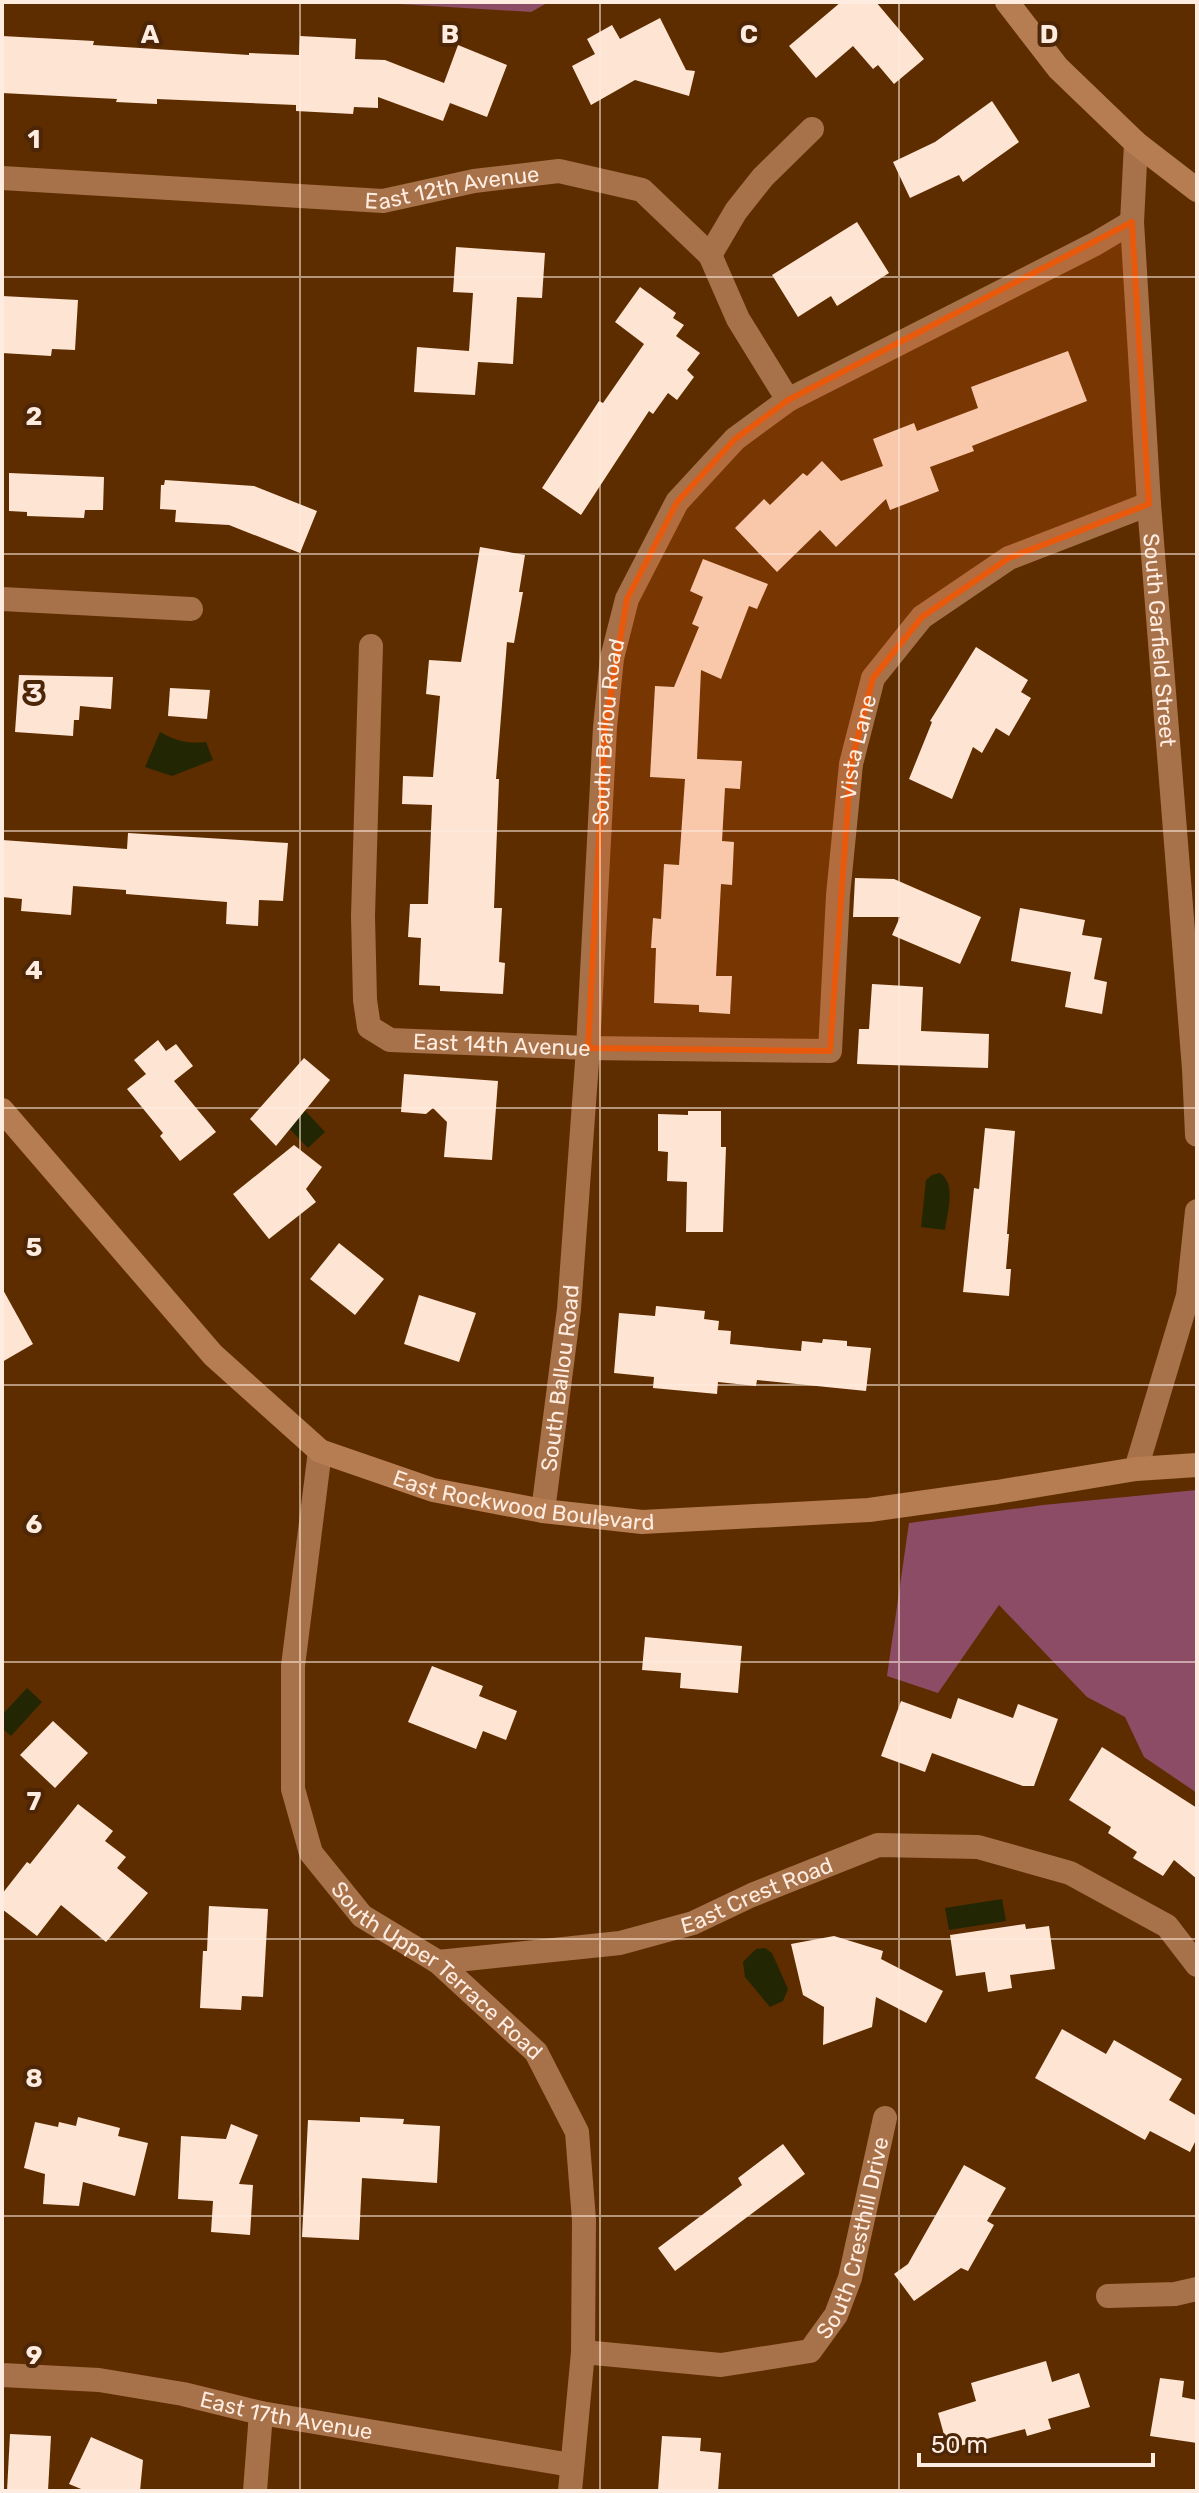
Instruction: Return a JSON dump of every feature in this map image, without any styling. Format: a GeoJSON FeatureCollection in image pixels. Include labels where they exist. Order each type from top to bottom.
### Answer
{"type":"FeatureCollection","features":[{"type":"Feature","properties":{"kind":"street"},"geometry":{"type":"LineString","coordinates":[[1007,2],[1058,68],[1136,143],[1197,190]]}},
{"type":"Feature","properties":{"kind":"street"},"geometry":{"type":"LineString","coordinates":[[710,255],[736,211],[763,177],[812,129]]}},
{"type":"Feature","properties":{"kind":"street","name":"South Garfield Street"},"geometry":{"type":"LineString","coordinates":[[1136,143],[1132,222],[1149,504],[1195,1069],[1197,1135]]}},
{"type":"Feature","properties":{"kind":"street","name":"East 12th Avenue"},"geometry":{"type":"LineString","coordinates":[[2,178],[383,201],[474,181],[559,171],[642,190],[710,255],[738,319],[788,400]]}},
{"type":"Feature","properties":{"kind":"street","name":"South Ballou Road"},"geometry":{"type":"LineString","coordinates":[[543,1511],[569,1309],[588,1048],[605,727],[612,658],[627,599],[677,502],[735,439],[788,400],[1095,244],[1132,222]]}},
{"type":"Feature","properties":{"kind":"street","name":"Vista Lane"},"geometry":{"type":"LineString","coordinates":[[830,1051],[838,895],[851,764],[873,678],[922,617],[1009,558],[1149,504]]}},
{"type":"Feature","properties":{"kind":"street"},"geometry":{"type":"LineString","coordinates":[[2,599],[191,609]]}},
{"type":"Feature","properties":{"kind":"street","name":"East 14th Avenue"},"geometry":{"type":"LineString","coordinates":[[371,646],[363,916],[365,1000],[369,1027],[390,1040],[588,1048],[830,1051]]}},
{"type":"Feature","properties":{"kind":"street","name":"East Rockwood Boulevard"},"geometry":{"type":"LineString","coordinates":[[2,1110],[213,1355],[320,1451],[433,1490],[543,1511],[642,1522],[869,1510],[1136,1469],[1197,1465]]}},
{"type":"Feature","properties":{"kind":"street"},"geometry":{"type":"LineString","coordinates":[[1136,1469],[1188,1296],[1197,1211]]}},
{"type":"Feature","properties":{"kind":"street","name":"South Upper Terrace Road"},"geometry":{"type":"LineString","coordinates":[[320,1451],[293,1666],[293,1789],[311,1853],[362,1916],[438,1962],[536,2052],[577,2132],[584,2220],[583,2352],[570,2491]]}},
{"type":"Feature","properties":{"kind":"street","name":"East Crest Road"},"geometry":{"type":"LineString","coordinates":[[438,1962],[620,1943],[693,1923],[752,1895],[878,1845],[978,1847],[1070,1873],[1167,1926],[1197,1965]]}},
{"type":"Feature","properties":{"kind":"street","name":"South Cresthill Drive"},"geometry":{"type":"LineString","coordinates":[[583,2352],[721,2365],[810,2351],[836,2315],[850,2278],[885,2118]]}},
{"type":"Feature","properties":{"kind":"street"},"geometry":{"type":"LineString","coordinates":[[1108,2296],[1175,2294],[1197,2289]]}},
{"type":"Feature","properties":{"kind":"street","name":"East 17th Avenue"},"geometry":{"type":"LineString","coordinates":[[2,2375],[99,2380],[183,2394],[261,2413],[571,2465]]}},
{"type":"Feature","properties":{"kind":"street"},"geometry":{"type":"LineString","coordinates":[[255,2491],[261,2413]]}},
{"type":"Feature","properties":{"kind":"highlighted area"},"geometry":{"type":"Polygon","coordinates":[[[1132,222],[1149,504],[1009,558],[922,617],[873,678],[851,764],[830,1051],[588,1048],[605,727],[627,599],[677,502],[735,439],[788,400],[1132,222]]]}},
{"type":"Feature","properties":{"kind":"shaded area"},"geometry":{"type":"Polygon","coordinates":[[[366,2],[549,2],[531,12],[366,2]]]}},
{"type":"Feature","properties":{"kind":"shaded area"},"geometry":{"type":"Polygon","coordinates":[[[160,732],[182,741],[206,742],[213,760],[172,776],[145,767],[160,732]]]}},
{"type":"Feature","properties":{"kind":"shaded area"},"geometry":{"type":"Polygon","coordinates":[[[295,1100],[325,1132],[308,1148],[278,1117],[295,1100]]]}},
{"type":"Feature","properties":{"kind":"shaded area"},"geometry":{"type":"Polygon","coordinates":[[[940,1173],[950,1191],[945,1230],[921,1227],[926,1180],[940,1173]]]}},
{"type":"Feature","properties":{"kind":"shaded area"},"geometry":{"type":"Polygon","coordinates":[[[1197,1490],[1197,1793],[1144,1757],[1125,1717],[1087,1697],[999,1605],[938,1693],[887,1676],[909,1523],[1043,1505],[1197,1490]]]}},
{"type":"Feature","properties":{"kind":"shaded area"},"geometry":{"type":"Polygon","coordinates":[[[27,1688],[42,1702],[11,1736],[2,1728],[2,1715],[27,1688]]]}},
{"type":"Feature","properties":{"kind":"shaded area"},"geometry":{"type":"Polygon","coordinates":[[[1002,1899],[1006,1921],[949,1930],[945,1908],[1002,1899]]]}},
{"type":"Feature","properties":{"kind":"shaded area"},"geometry":{"type":"Polygon","coordinates":[[[765,1948],[772,1953],[788,1989],[783,2001],[770,2007],[745,1977],[743,1962],[756,1949],[765,1948]]]}},
{"type":"Feature","properties":{"kind":"building"},"geometry":{"type":"Polygon","coordinates":[[[841,2],[876,2],[924,59],[894,84],[878,65],[873,69],[853,46],[816,78],[789,46],[841,2]]]}},
{"type":"Feature","properties":{"kind":"building"},"geometry":{"type":"Polygon","coordinates":[[[660,18],[686,70],[695,71],[689,96],[635,80],[591,105],[572,66],[595,54],[587,39],[612,25],[620,39],[660,18]]]}},
{"type":"Feature","properties":{"kind":"building"},"geometry":{"type":"Polygon","coordinates":[[[2,36],[249,55],[299,55],[300,36],[356,39],[355,59],[385,60],[444,83],[458,45],[507,65],[487,117],[450,103],[443,121],[378,97],[378,108],[354,107],[353,114],[296,111],[296,105],[157,99],[157,104],[2,93],[2,36]]]}},
{"type":"Feature","properties":{"kind":"building"},"geometry":{"type":"Polygon","coordinates":[[[992,101],[1019,142],[963,182],[959,175],[910,198],[893,162],[935,142],[992,101]]]}},
{"type":"Feature","properties":{"kind":"building"},"geometry":{"type":"Polygon","coordinates":[[[857,222],[889,273],[837,306],[831,296],[798,317],[772,275],[857,222]]]}},
{"type":"Feature","properties":{"kind":"building"},"geometry":{"type":"Polygon","coordinates":[[[456,247],[545,253],[542,298],[517,297],[513,364],[478,362],[475,395],[414,392],[417,347],[469,351],[473,293],[453,292],[456,247]]]}},
{"type":"Feature","properties":{"kind":"building"},"geometry":{"type":"Polygon","coordinates":[[[640,287],[676,313],[673,318],[684,325],[676,336],[700,353],[687,370],[694,377],[677,400],[668,393],[653,414],[649,411],[581,515],[542,488],[599,401],[603,403],[644,344],[615,322],[640,287]]]}},
{"type":"Feature","properties":{"kind":"building"},"geometry":{"type":"Polygon","coordinates":[[[2,296],[78,300],[75,350],[52,349],[51,356],[2,353],[2,296]]]}},
{"type":"Feature","properties":{"kind":"building"},"geometry":{"type":"Polygon","coordinates":[[[1068,351],[1087,401],[972,446],[974,451],[930,467],[939,491],[890,510],[886,499],[836,547],[820,530],[777,572],[735,528],[764,499],[770,505],[803,473],[807,476],[822,461],[841,481],[883,466],[873,439],[914,423],[917,431],[978,408],[971,387],[1068,351]]]}},
{"type":"Feature","properties":{"kind":"building"},"geometry":{"type":"Polygon","coordinates":[[[9,473],[104,477],[103,510],[85,510],[84,518],[27,516],[27,512],[9,511],[9,473]]]}},
{"type":"Feature","properties":{"kind":"building"},"geometry":{"type":"Polygon","coordinates":[[[165,480],[254,486],[317,511],[300,553],[229,525],[175,522],[176,510],[160,509],[161,485],[165,480]]]}},
{"type":"Feature","properties":{"kind":"building"},"geometry":{"type":"Polygon","coordinates":[[[480,547],[525,555],[519,592],[523,592],[514,643],[507,642],[496,779],[499,779],[494,908],[502,908],[499,962],[505,963],[503,994],[440,991],[440,986],[419,985],[421,938],[408,937],[410,904],[428,904],[432,805],[402,804],[403,776],[433,777],[440,696],[426,694],[429,660],[461,662],[480,547]]]}},
{"type":"Feature","properties":{"kind":"building"},"geometry":{"type":"Polygon","coordinates":[[[703,559],[768,584],[757,609],[749,606],[721,679],[701,670],[697,759],[742,761],[740,789],[725,788],[722,841],[734,842],[732,885],[721,884],[716,976],[732,976],[730,1014],[699,1012],[699,1005],[654,1003],[656,948],[651,948],[653,918],[661,919],[664,864],[679,865],[685,779],[650,777],[655,686],[674,687],[699,627],[692,624],[703,597],[690,591],[703,559]]]}},
{"type":"Feature","properties":{"kind":"building"},"geometry":{"type":"Polygon","coordinates":[[[976,647],[1028,680],[1021,692],[1031,698],[1009,736],[996,728],[982,753],[973,747],[952,799],[909,779],[930,721],[976,647]]]}},
{"type":"Feature","properties":{"kind":"building"},"geometry":{"type":"Polygon","coordinates":[[[19,675],[113,677],[111,709],[80,706],[79,720],[74,720],[73,736],[15,732],[19,675]]]}},
{"type":"Feature","properties":{"kind":"building"},"geometry":{"type":"Polygon","coordinates":[[[170,688],[210,690],[207,719],[168,716],[170,688]]]}},
{"type":"Feature","properties":{"kind":"building"},"geometry":{"type":"Polygon","coordinates":[[[128,833],[288,843],[283,901],[259,900],[258,926],[226,924],[227,902],[126,894],[126,890],[73,886],[71,915],[21,911],[22,899],[2,897],[2,840],[127,849],[128,833]]]}},
{"type":"Feature","properties":{"kind":"building"},"geometry":{"type":"Polygon","coordinates":[[[855,878],[894,879],[981,917],[960,964],[892,935],[900,917],[853,917],[855,878]]]}},
{"type":"Feature","properties":{"kind":"building"},"geometry":{"type":"Polygon","coordinates":[[[1020,908],[1085,920],[1082,935],[1102,938],[1094,979],[1107,982],[1102,1014],[1065,1007],[1071,972],[1011,961],[1020,908]]]}},
{"type":"Feature","properties":{"kind":"building"},"geometry":{"type":"Polygon","coordinates":[[[872,984],[923,987],[921,1031],[989,1034],[988,1068],[857,1064],[859,1029],[869,1029],[872,984]]]}},
{"type":"Feature","properties":{"kind":"building"},"geometry":{"type":"Polygon","coordinates":[[[158,1040],[166,1051],[176,1044],[193,1066],[174,1081],[216,1132],[180,1161],[160,1136],[163,1133],[127,1089],[146,1074],[134,1060],[158,1040]]]}},
{"type":"Feature","properties":{"kind":"building"},"geometry":{"type":"Polygon","coordinates":[[[304,1058],[330,1080],[276,1146],[250,1119],[304,1058]]]}},
{"type":"Feature","properties":{"kind":"building"},"geometry":{"type":"Polygon","coordinates":[[[404,1074],[498,1081],[492,1160],[444,1157],[447,1122],[433,1108],[426,1114],[401,1112],[404,1074]]]}},
{"type":"Feature","properties":{"kind":"building"},"geometry":{"type":"Polygon","coordinates":[[[688,1111],[721,1111],[721,1147],[726,1147],[723,1232],[686,1232],[687,1182],[667,1181],[668,1152],[658,1151],[658,1114],[688,1115],[688,1111]]]}},
{"type":"Feature","properties":{"kind":"building"},"geometry":{"type":"Polygon","coordinates":[[[985,1128],[1015,1131],[1007,1234],[1006,1269],[1011,1269],[1009,1296],[963,1292],[974,1188],[979,1189],[985,1128]]]}},
{"type":"Feature","properties":{"kind":"building"},"geometry":{"type":"Polygon","coordinates":[[[294,1145],[322,1167],[306,1189],[316,1202],[269,1239],[233,1194],[294,1145]]]}},
{"type":"Feature","properties":{"kind":"building"},"geometry":{"type":"Polygon","coordinates":[[[339,1243],[384,1279],[355,1315],[310,1279],[339,1243]]]}},
{"type":"Feature","properties":{"kind":"building"},"geometry":{"type":"Polygon","coordinates":[[[2,1288],[33,1344],[2,1362],[2,1288]]]}},
{"type":"Feature","properties":{"kind":"building"},"geometry":{"type":"Polygon","coordinates":[[[419,1295],[476,1313],[459,1362],[404,1344],[419,1295]]]}},
{"type":"Feature","properties":{"kind":"building"},"geometry":{"type":"Polygon","coordinates":[[[656,1306],[705,1311],[704,1319],[719,1321],[718,1330],[731,1331],[730,1344],[801,1351],[802,1341],[822,1343],[823,1339],[847,1341],[847,1346],[871,1348],[866,1391],[757,1380],[756,1386],[718,1382],[717,1394],[653,1388],[654,1377],[614,1373],[619,1313],[655,1316],[656,1306]]]}},
{"type":"Feature","properties":{"kind":"building"},"geometry":{"type":"Polygon","coordinates":[[[645,1637],[742,1646],[738,1693],[680,1688],[681,1673],[642,1670],[645,1637]]]}},
{"type":"Feature","properties":{"kind":"building"},"geometry":{"type":"Polygon","coordinates":[[[432,1666],[483,1686],[479,1696],[517,1711],[506,1740],[483,1731],[476,1749],[408,1722],[432,1666]]]}},
{"type":"Feature","properties":{"kind":"building"},"geometry":{"type":"Polygon","coordinates":[[[958,1698],[1013,1718],[1018,1704],[1058,1719],[1034,1786],[1023,1786],[932,1753],[925,1772],[881,1756],[901,1701],[951,1719],[958,1698]]]}},
{"type":"Feature","properties":{"kind":"building"},"geometry":{"type":"Polygon","coordinates":[[[53,1721],[88,1753],[55,1788],[20,1755],[53,1721]]]}},
{"type":"Feature","properties":{"kind":"building"},"geometry":{"type":"Polygon","coordinates":[[[1102,1747],[1197,1808],[1197,1879],[1174,1860],[1163,1876],[1133,1858],[1137,1852],[1108,1833],[1111,1827],[1069,1800],[1102,1747]]]}},
{"type":"Feature","properties":{"kind":"building"},"geometry":{"type":"Polygon","coordinates":[[[78,1804],[113,1831],[105,1841],[126,1857],[117,1868],[148,1893],[106,1942],[61,1905],[37,1936],[2,1909],[2,1894],[78,1804]]]}},
{"type":"Feature","properties":{"kind":"building"},"geometry":{"type":"Polygon","coordinates":[[[209,1906],[268,1909],[263,1997],[242,1996],[241,2010],[200,2008],[209,1906]]]}},
{"type":"Feature","properties":{"kind":"building"},"geometry":{"type":"Polygon","coordinates":[[[1025,1924],[1026,1929],[1049,1926],[1055,1969],[1010,1975],[1012,1988],[988,1992],[985,1972],[956,1976],[950,1935],[1025,1924]]]}},
{"type":"Feature","properties":{"kind":"building"},"geometry":{"type":"Polygon","coordinates":[[[834,1936],[883,1951],[881,1959],[943,1991],[926,2023],[876,1997],[872,2027],[823,2045],[824,2007],[803,1995],[791,1944],[834,1936]]]}},
{"type":"Feature","properties":{"kind":"building"},"geometry":{"type":"Polygon","coordinates":[[[1062,2029],[1106,2054],[1114,2040],[1182,2079],[1169,2100],[1197,2116],[1197,2138],[1190,2152],[1150,2131],[1145,2140],[1035,2078],[1062,2029]]]}},
{"type":"Feature","properties":{"kind":"building"},"geometry":{"type":"Polygon","coordinates":[[[78,2117],[120,2128],[118,2136],[148,2143],[135,2196],[83,2182],[79,2206],[43,2204],[45,2174],[24,2168],[35,2122],[58,2127],[59,2122],[76,2126],[78,2117]]]}},
{"type":"Feature","properties":{"kind":"building"},"geometry":{"type":"Polygon","coordinates":[[[360,2117],[404,2119],[403,2124],[440,2126],[437,2183],[362,2178],[359,2240],[302,2237],[308,2120],[360,2122],[360,2117]]]}},
{"type":"Feature","properties":{"kind":"building"},"geometry":{"type":"Polygon","coordinates":[[[231,2124],[258,2135],[239,2184],[253,2185],[250,2235],[211,2232],[213,2201],[178,2199],[181,2136],[226,2139],[231,2124]]]}},
{"type":"Feature","properties":{"kind":"building"},"geometry":{"type":"Polygon","coordinates":[[[783,2144],[805,2174],[675,2271],[658,2248],[742,2185],[738,2178],[783,2144]]]}},
{"type":"Feature","properties":{"kind":"building"},"geometry":{"type":"Polygon","coordinates":[[[964,2165],[1006,2188],[987,2221],[994,2225],[968,2271],[961,2268],[914,2301],[894,2274],[908,2264],[964,2165]]]}},
{"type":"Feature","properties":{"kind":"building"},"geometry":{"type":"Polygon","coordinates":[[[1046,2361],[1052,2382],[1079,2373],[1090,2407],[1048,2419],[1051,2429],[1027,2436],[1025,2429],[948,2449],[938,2413],[976,2401],[971,2383],[1046,2361]]]}},
{"type":"Feature","properties":{"kind":"building"},"geometry":{"type":"Polygon","coordinates":[[[1160,2378],[1184,2381],[1182,2397],[1197,2400],[1197,2443],[1150,2436],[1160,2378]]]}},
{"type":"Feature","properties":{"kind":"building"},"geometry":{"type":"Polygon","coordinates":[[[10,2434],[51,2436],[48,2491],[7,2491],[10,2434]]]}},
{"type":"Feature","properties":{"kind":"building"},"geometry":{"type":"Polygon","coordinates":[[[662,2436],[701,2438],[700,2451],[721,2453],[718,2491],[658,2491],[662,2436]]]}},
{"type":"Feature","properties":{"kind":"building"},"geometry":{"type":"Polygon","coordinates":[[[91,2437],[143,2460],[140,2491],[86,2491],[69,2484],[91,2437]]]}}]}
